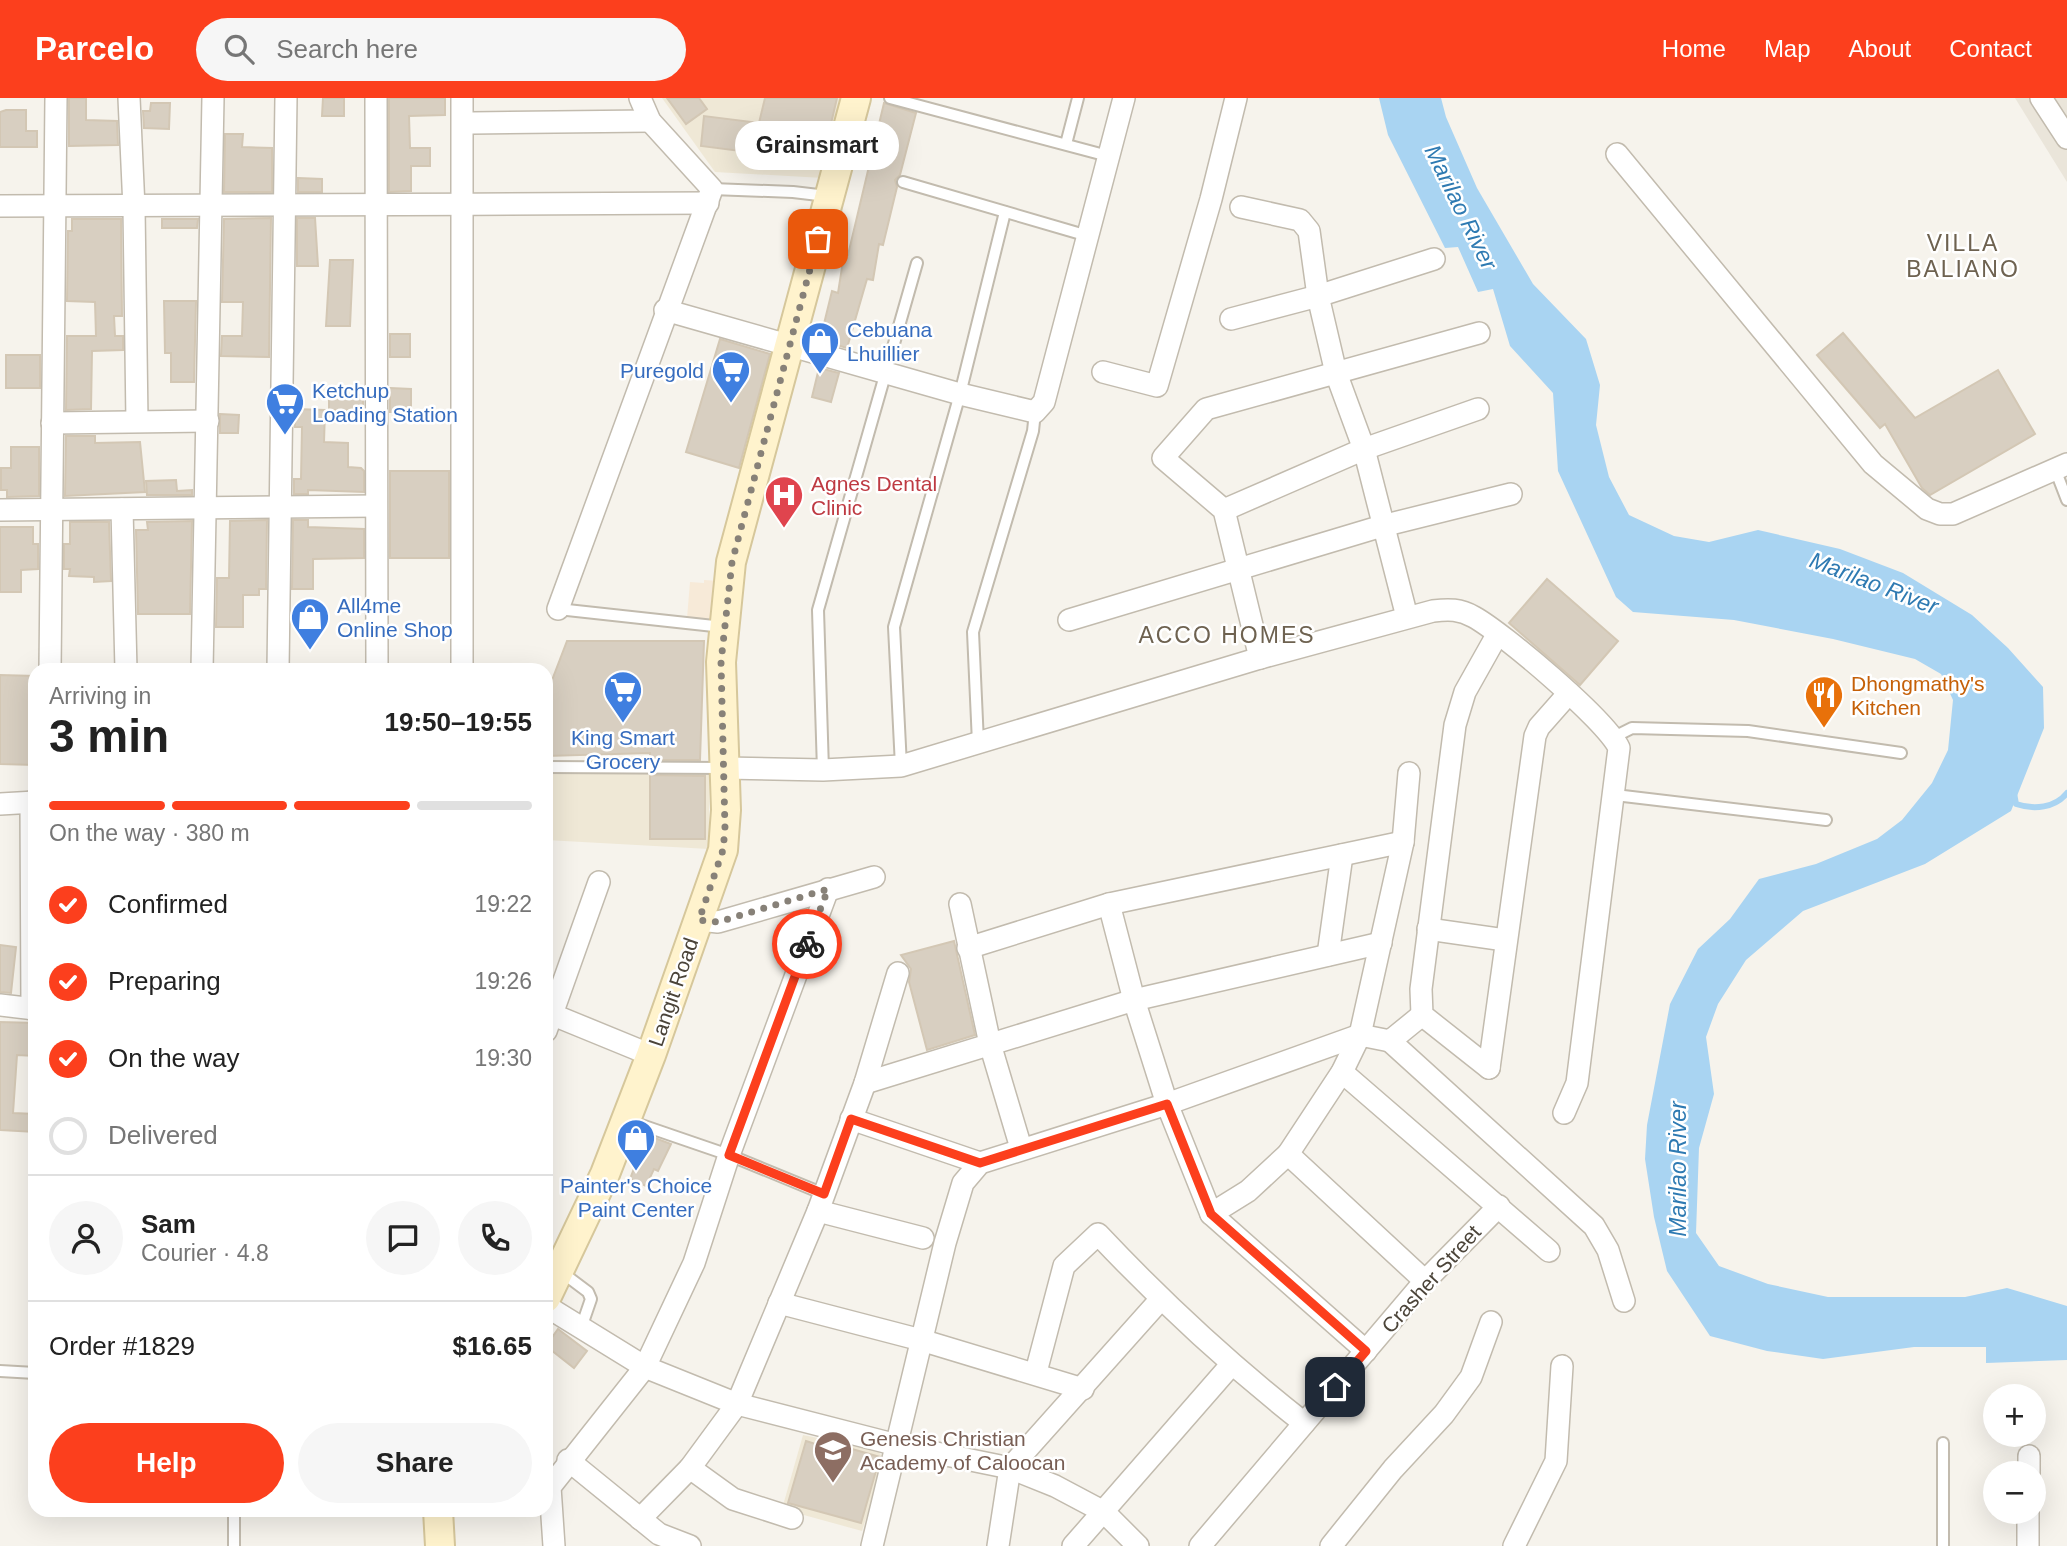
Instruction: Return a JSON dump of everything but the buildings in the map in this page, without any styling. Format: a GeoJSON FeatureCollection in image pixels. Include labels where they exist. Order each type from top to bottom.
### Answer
{"type":"FeatureCollection","features":[{"type":"Feature","properties":{"kind":"main road","name":"Langit Road"},"geometry":{"type":"LineString","coordinates":[[553,1285],[585,1221],[626,1120],[723,850],[725,768],[721,662],[732,562],[856,98]]}},
{"type":"Feature","properties":{"kind":"main road"},"geometry":{"type":"LineString","coordinates":[[438,1517],[440,1546]]}},
{"type":"Feature","properties":{"kind":"street"},"geometry":{"type":"LineString","coordinates":[[50,663],[56,98]]}},
{"type":"Feature","properties":{"kind":"street"},"geometry":{"type":"LineString","coordinates":[[129,98],[134,208],[137,421]]}},
{"type":"Feature","properties":{"kind":"street"},"geometry":{"type":"LineString","coordinates":[[202,663],[213,98]]}},
{"type":"Feature","properties":{"kind":"street"},"geometry":{"type":"LineString","coordinates":[[278,663],[286,98]]}},
{"type":"Feature","properties":{"kind":"street"},"geometry":{"type":"LineString","coordinates":[[376,98],[377,663]]}},
{"type":"Feature","properties":{"kind":"street"},"geometry":{"type":"LineString","coordinates":[[461,663],[462,98]]}},
{"type":"Feature","properties":{"kind":"street"},"geometry":{"type":"LineString","coordinates":[[640,98],[650,121],[710,196]]}},
{"type":"Feature","properties":{"kind":"street"},"geometry":{"type":"LineString","coordinates":[[665,310],[960,394],[1035,412],[1044,402],[1124,98]]}},
{"type":"Feature","properties":{"kind":"street"},"geometry":{"type":"LineString","coordinates":[[1103,372],[1157,386],[1211,200],[1236,98]]}},
{"type":"Feature","properties":{"kind":"street"},"geometry":{"type":"LineString","coordinates":[[2041,98],[2067,138]]}},
{"type":"Feature","properties":{"kind":"street"},"geometry":{"type":"LineString","coordinates":[[472,123],[650,121]]}},
{"type":"Feature","properties":{"kind":"street"},"geometry":{"type":"LineString","coordinates":[[1617,155],[1873,464],[1927,509],[1940,514],[1953,514],[2061,467]]}},
{"type":"Feature","properties":{"kind":"street"},"geometry":{"type":"LineString","coordinates":[[0,206],[134,208],[283,203],[462,204],[710,196]]}},
{"type":"Feature","properties":{"kind":"street"},"geometry":{"type":"LineString","coordinates":[[558,608],[665,310],[710,196]]}},
{"type":"Feature","properties":{"kind":"street"},"geometry":{"type":"LineString","coordinates":[[1241,207],[1300,220],[1308,231],[1318,296],[1336,373],[1364,449],[1407,617]]}},
{"type":"Feature","properties":{"kind":"street"},"geometry":{"type":"LineString","coordinates":[[1231,319],[1318,296],[1434,259]]}},
{"type":"Feature","properties":{"kind":"street"},"geometry":{"type":"LineString","coordinates":[[1260,658],[1224,510],[1163,458],[1206,409],[1479,334]]}},
{"type":"Feature","properties":{"kind":"street"},"geometry":{"type":"LineString","coordinates":[[1224,510],[1364,449],[1478,409]]}},
{"type":"Feature","properties":{"kind":"street"},"geometry":{"type":"LineString","coordinates":[[52,424],[208,421]]}},
{"type":"Feature","properties":{"kind":"street"},"geometry":{"type":"LineString","coordinates":[[1069,620],[1382,526],[1511,494]]}},
{"type":"Feature","properties":{"kind":"street"},"geometry":{"type":"LineString","coordinates":[[0,510],[376,506]]}},
{"type":"Feature","properties":{"kind":"street"},"geometry":{"type":"LineString","coordinates":[[122,509],[126,663]]}},
{"type":"Feature","properties":{"kind":"street"},"geometry":{"type":"LineString","coordinates":[[725,768],[823,769],[901,766],[1260,658],[1407,617],[1456,609],[1476,617],[1569,692],[1614,737],[1619,761],[1577,1083],[1564,1113]]}},
{"type":"Feature","properties":{"kind":"street"},"geometry":{"type":"LineString","coordinates":[[1497,635],[1465,692],[1455,725],[1421,989],[1422,1015],[1489,1068],[1535,736],[1569,692]]}},
{"type":"Feature","properties":{"kind":"street"},"geometry":{"type":"LineString","coordinates":[[1211,1214],[1248,1191],[1288,1154],[1342,1072],[1360,1035],[1403,842],[1409,773]]}},
{"type":"Feature","properties":{"kind":"street"},"geometry":{"type":"LineString","coordinates":[[0,804],[28,802]]}},
{"type":"Feature","properties":{"kind":"street"},"geometry":{"type":"LineString","coordinates":[[968,948],[1109,904],[1403,842]]}},
{"type":"Feature","properties":{"kind":"street"},"geometry":{"type":"LineString","coordinates":[[1328,956],[1342,855]]}},
{"type":"Feature","properties":{"kind":"street"},"geometry":{"type":"LineString","coordinates":[[699,920],[718,922],[874,877]]}},
{"type":"Feature","properties":{"kind":"street"},"geometry":{"type":"LineString","coordinates":[[553,1006],[599,882]]}},
{"type":"Feature","properties":{"kind":"street"},"geometry":{"type":"LineString","coordinates":[[553,1482],[568,1460],[645,1367],[694,1263],[729,1155],[828,889]]}},
{"type":"Feature","properties":{"kind":"street"},"geometry":{"type":"LineString","coordinates":[[960,904],[990,1044],[1021,1149]]}},
{"type":"Feature","properties":{"kind":"street"},"geometry":{"type":"LineString","coordinates":[[1109,904],[1134,1000],[1167,1104],[1211,1214],[1366,1351]]}},
{"type":"Feature","properties":{"kind":"street"},"geometry":{"type":"LineString","coordinates":[[1428,929],[1505,940]]}},
{"type":"Feature","properties":{"kind":"street"},"geometry":{"type":"LineString","coordinates":[[865,1083],[1134,1000],[1381,943]]}},
{"type":"Feature","properties":{"kind":"street"},"geometry":{"type":"LineString","coordinates":[[640,1519],[690,1468],[737,1404],[821,1203],[865,1083],[898,973]]}},
{"type":"Feature","properties":{"kind":"street"},"geometry":{"type":"LineString","coordinates":[[0,1005],[28,1008]]}},
{"type":"Feature","properties":{"kind":"street"},"geometry":{"type":"LineString","coordinates":[[1390,1041],[1422,1015]]}},
{"type":"Feature","properties":{"kind":"street"},"geometry":{"type":"LineString","coordinates":[[553,1021],[651,1055]]}},
{"type":"Feature","properties":{"kind":"street"},"geometry":{"type":"LineString","coordinates":[[872,1546],[921,1340],[963,1183],[980,1163],[1167,1104],[1360,1035],[1390,1041],[1594,1226],[1608,1251],[1624,1301]]}},
{"type":"Feature","properties":{"kind":"street"},"geometry":{"type":"LineString","coordinates":[[1342,1072],[1549,1251]]}},
{"type":"Feature","properties":{"kind":"street"},"geometry":{"type":"LineString","coordinates":[[851,1119],[980,1163]]}},
{"type":"Feature","properties":{"kind":"street"},"geometry":{"type":"LineString","coordinates":[[1288,1154],[1425,1281]]}},
{"type":"Feature","properties":{"kind":"street"},"geometry":{"type":"LineString","coordinates":[[821,1203],[923,1238]]}},
{"type":"Feature","properties":{"kind":"street","name":"Crasher Street"},"geometry":{"type":"LineString","coordinates":[[1200,1546],[1425,1281],[1499,1206]]}},
{"type":"Feature","properties":{"kind":"street"},"geometry":{"type":"LineString","coordinates":[[1036,1373],[1064,1266],[1098,1234],[1160,1300],[1231,1365],[1304,1423]]}},
{"type":"Feature","properties":{"kind":"street"},"geometry":{"type":"LineString","coordinates":[[998,1546],[1010,1468],[1160,1300]]}},
{"type":"Feature","properties":{"kind":"street"},"geometry":{"type":"LineString","coordinates":[[779,1303],[921,1340],[1083,1389]]}},
{"type":"Feature","properties":{"kind":"street"},"geometry":{"type":"LineString","coordinates":[[553,1310],[645,1367],[737,1404],[897,1445],[1010,1468],[1055,1486],[1104,1512],[1138,1546]]}},
{"type":"Feature","properties":{"kind":"street"},"geometry":{"type":"LineString","coordinates":[[1331,1546],[1393,1469],[1444,1414],[1471,1377],[1490,1322]]}},
{"type":"Feature","properties":{"kind":"street"},"geometry":{"type":"LineString","coordinates":[[1073,1546],[1231,1365]]}},
{"type":"Feature","properties":{"kind":"street"},"geometry":{"type":"LineString","coordinates":[[1514,1546],[1556,1461],[1562,1366]]}},
{"type":"Feature","properties":{"kind":"street"},"geometry":{"type":"LineString","coordinates":[[568,1460],[640,1519],[658,1540],[690,1546]]}},
{"type":"Feature","properties":{"kind":"street"},"geometry":{"type":"LineString","coordinates":[[690,1468],[733,1499],[792,1518]]}},
{"type":"Feature","properties":{"kind":"street"},"geometry":{"type":"LineString","coordinates":[[552,1517],[554,1546]]}},
{"type":"Feature","properties":{"kind":"street"},"geometry":{"type":"LineString","coordinates":[[2028,1524],[2028,1546]]}},
{"type":"Feature","properties":{"kind":"lane"},"geometry":{"type":"LineString","coordinates":[[890,98],[1108,156]]}},
{"type":"Feature","properties":{"kind":"lane"},"geometry":{"type":"LineString","coordinates":[[1066,144],[1078,98]]}},
{"type":"Feature","properties":{"kind":"lane"},"geometry":{"type":"LineString","coordinates":[[903,182],[1089,237]]}},
{"type":"Feature","properties":{"kind":"lane"},"geometry":{"type":"LineString","coordinates":[[710,196],[793,192],[830,196]]}},
{"type":"Feature","properties":{"kind":"lane"},"geometry":{"type":"LineString","coordinates":[[901,766],[894,627],[960,394],[1005,212]]}},
{"type":"Feature","properties":{"kind":"lane"},"geometry":{"type":"LineString","coordinates":[[823,769],[818,610],[917,262]]}},
{"type":"Feature","properties":{"kind":"lane"},"geometry":{"type":"LineString","coordinates":[[978,743],[973,632],[1033,431],[1035,412]]}},
{"type":"Feature","properties":{"kind":"lane"},"geometry":{"type":"LineString","coordinates":[[2061,467],[2067,500]]}},
{"type":"Feature","properties":{"kind":"lane"},"geometry":{"type":"LineString","coordinates":[[558,608],[723,627]]}},
{"type":"Feature","properties":{"kind":"lane"},"geometry":{"type":"LineString","coordinates":[[1614,737],[1632,728],[1748,731],[1901,753]]}},
{"type":"Feature","properties":{"kind":"lane"},"geometry":{"type":"LineString","coordinates":[[553,767],[725,768]]}},
{"type":"Feature","properties":{"kind":"lane"},"geometry":{"type":"LineString","coordinates":[[1615,795],[1826,820]]}},
{"type":"Feature","properties":{"kind":"lane"},"geometry":{"type":"LineString","coordinates":[[626,1120],[729,1155],[821,1203]]}},
{"type":"Feature","properties":{"kind":"lane"},"geometry":{"type":"LineString","coordinates":[[561,1271],[588,1292],[591,1299],[581,1328]]}},
{"type":"Feature","properties":{"kind":"lane"},"geometry":{"type":"LineString","coordinates":[[0,1371],[28,1373]]}},
{"type":"Feature","properties":{"kind":"lane"},"geometry":{"type":"LineString","coordinates":[[1942,1546],[1943,1443]]}},
{"type":"Feature","properties":{"kind":"lane"},"geometry":{"type":"LineString","coordinates":[[234,1517],[234,1546]]}},
{"type":"Feature","properties":{"kind":"shaded area"},"geometry":{"type":"Polygon","coordinates":[[[662,98],[841,98],[823,178],[715,172],[662,98]]]}},
{"type":"Feature","properties":{"kind":"shaded area"},"geometry":{"type":"Polygon","coordinates":[[[2015,98],[2067,98],[2067,182],[2015,98]]]}},
{"type":"Feature","properties":{"kind":"shaded area"},"geometry":{"type":"Polygon","coordinates":[[[704,580],[719,581],[716,620],[687,618],[690,582],[704,583],[704,580]]]}},
{"type":"Feature","properties":{"kind":"shaded area"},"geometry":{"type":"Polygon","coordinates":[[[709,772],[709,849],[553,840],[553,774],[709,772]]]}},
{"type":"Feature","properties":{"kind":"shaded area","name":"Genesis Christian Academy of Caloocan"},"geometry":{"type":"Polygon","coordinates":[[[803,1435],[877,1450],[885,1460],[862,1531],[782,1509],[803,1435]]]}},
{"type":"Feature","properties":{"kind":"water","name":"Marilao River"},"geometry":{"type":"Polygon","coordinates":[[[1379,98],[1441,98],[1446,117],[1477,188],[1533,284],[1586,339],[1600,385],[1596,425],[1609,477],[1629,515],[1674,536],[1709,542],[1758,530],[1840,549],[1903,573],[1972,615],[2008,648],[2043,687],[2044,728],[2011,811],[1925,864],[1803,911],[1746,960],[1718,1004],[1706,1037],[1714,1094],[1699,1148],[1696,1233],[1719,1266],[1768,1284],[1828,1297],[1965,1297],[2007,1288],[2067,1306],[2067,1360],[1986,1363],[1986,1347],[1914,1347],[1823,1359],[1767,1351],[1710,1336],[1667,1271],[1654,1217],[1645,1159],[1647,1125],[1670,1004],[1698,949],[1730,919],[1759,879],[1816,864],[1877,839],[1902,820],[1932,783],[1948,750],[1953,700],[1941,674],[1915,659],[1833,639],[1734,620],[1633,612],[1616,597],[1558,471],[1553,393],[1510,346],[1493,289],[1478,292],[1458,247],[1445,248],[1388,135],[1379,98]]]}},
{"type":"Feature","properties":{"kind":"waterway"},"geometry":{"type":"LineString","coordinates":[[2014,793],[2016,804],[2030,807],[2050,805],[2067,793]]}},
{"type":"Feature","properties":{"kind":"way so far"},"geometry":{"type":"LineString","coordinates":[[807,944],[828,889],[718,922],[699,920],[723,850],[725,829],[721,662],[732,562],[818,239]]}},
{"type":"Feature","properties":{"kind":"place","name":"Grainsmart"},"geometry":{"type":"Point","coordinates":[818,239]}},
{"type":"Feature","properties":{"kind":"place","name":"Cebuana Lhuillier"},"geometry":{"type":"Point","coordinates":[820,375]}},
{"type":"Feature","properties":{"kind":"place","name":"Puregold"},"geometry":{"type":"Point","coordinates":[731,404]}},
{"type":"Feature","properties":{"kind":"place","name":"Ketchup Loading Station"},"geometry":{"type":"Point","coordinates":[285,436]}},
{"type":"Feature","properties":{"kind":"place","name":"Agnes Dental Clinic"},"geometry":{"type":"Point","coordinates":[784,529]}},
{"type":"Feature","properties":{"kind":"place","name":"All4me Online Shop"},"geometry":{"type":"Point","coordinates":[310,651]}},
{"type":"Feature","properties":{"kind":"place","name":"King Smart Grocery"},"geometry":{"type":"Point","coordinates":[623,724]}},
{"type":"Feature","properties":{"kind":"place","name":"Dhongmathy's Kitchen"},"geometry":{"type":"Point","coordinates":[1824,729]}},
{"type":"Feature","properties":{"kind":"place","name":"Painter's Choice Paint Center"},"geometry":{"type":"Point","coordinates":[636,1172]}},
{"type":"Feature","properties":{"kind":"place","name":"Genesis Christian Academy of Caloocan"},"geometry":{"type":"Point","coordinates":[833,1484]}},
{"type":"Feature","properties":{"kind":"district","name":"VILLA BALIANO"},"geometry":{"type":"Point","coordinates":[1963,256]}},
{"type":"Feature","properties":{"kind":"district","name":"ACCO HOMES"},"geometry":{"type":"Point","coordinates":[1227,635]}},
{"type":"Feature","properties":{"kind":"route"},"geometry":{"type":"LineString","coordinates":[[807,944],[729,1155],[824,1194],[851,1119],[980,1163],[1167,1104],[1211,1214],[1366,1351],[1335,1387]]}}]}
